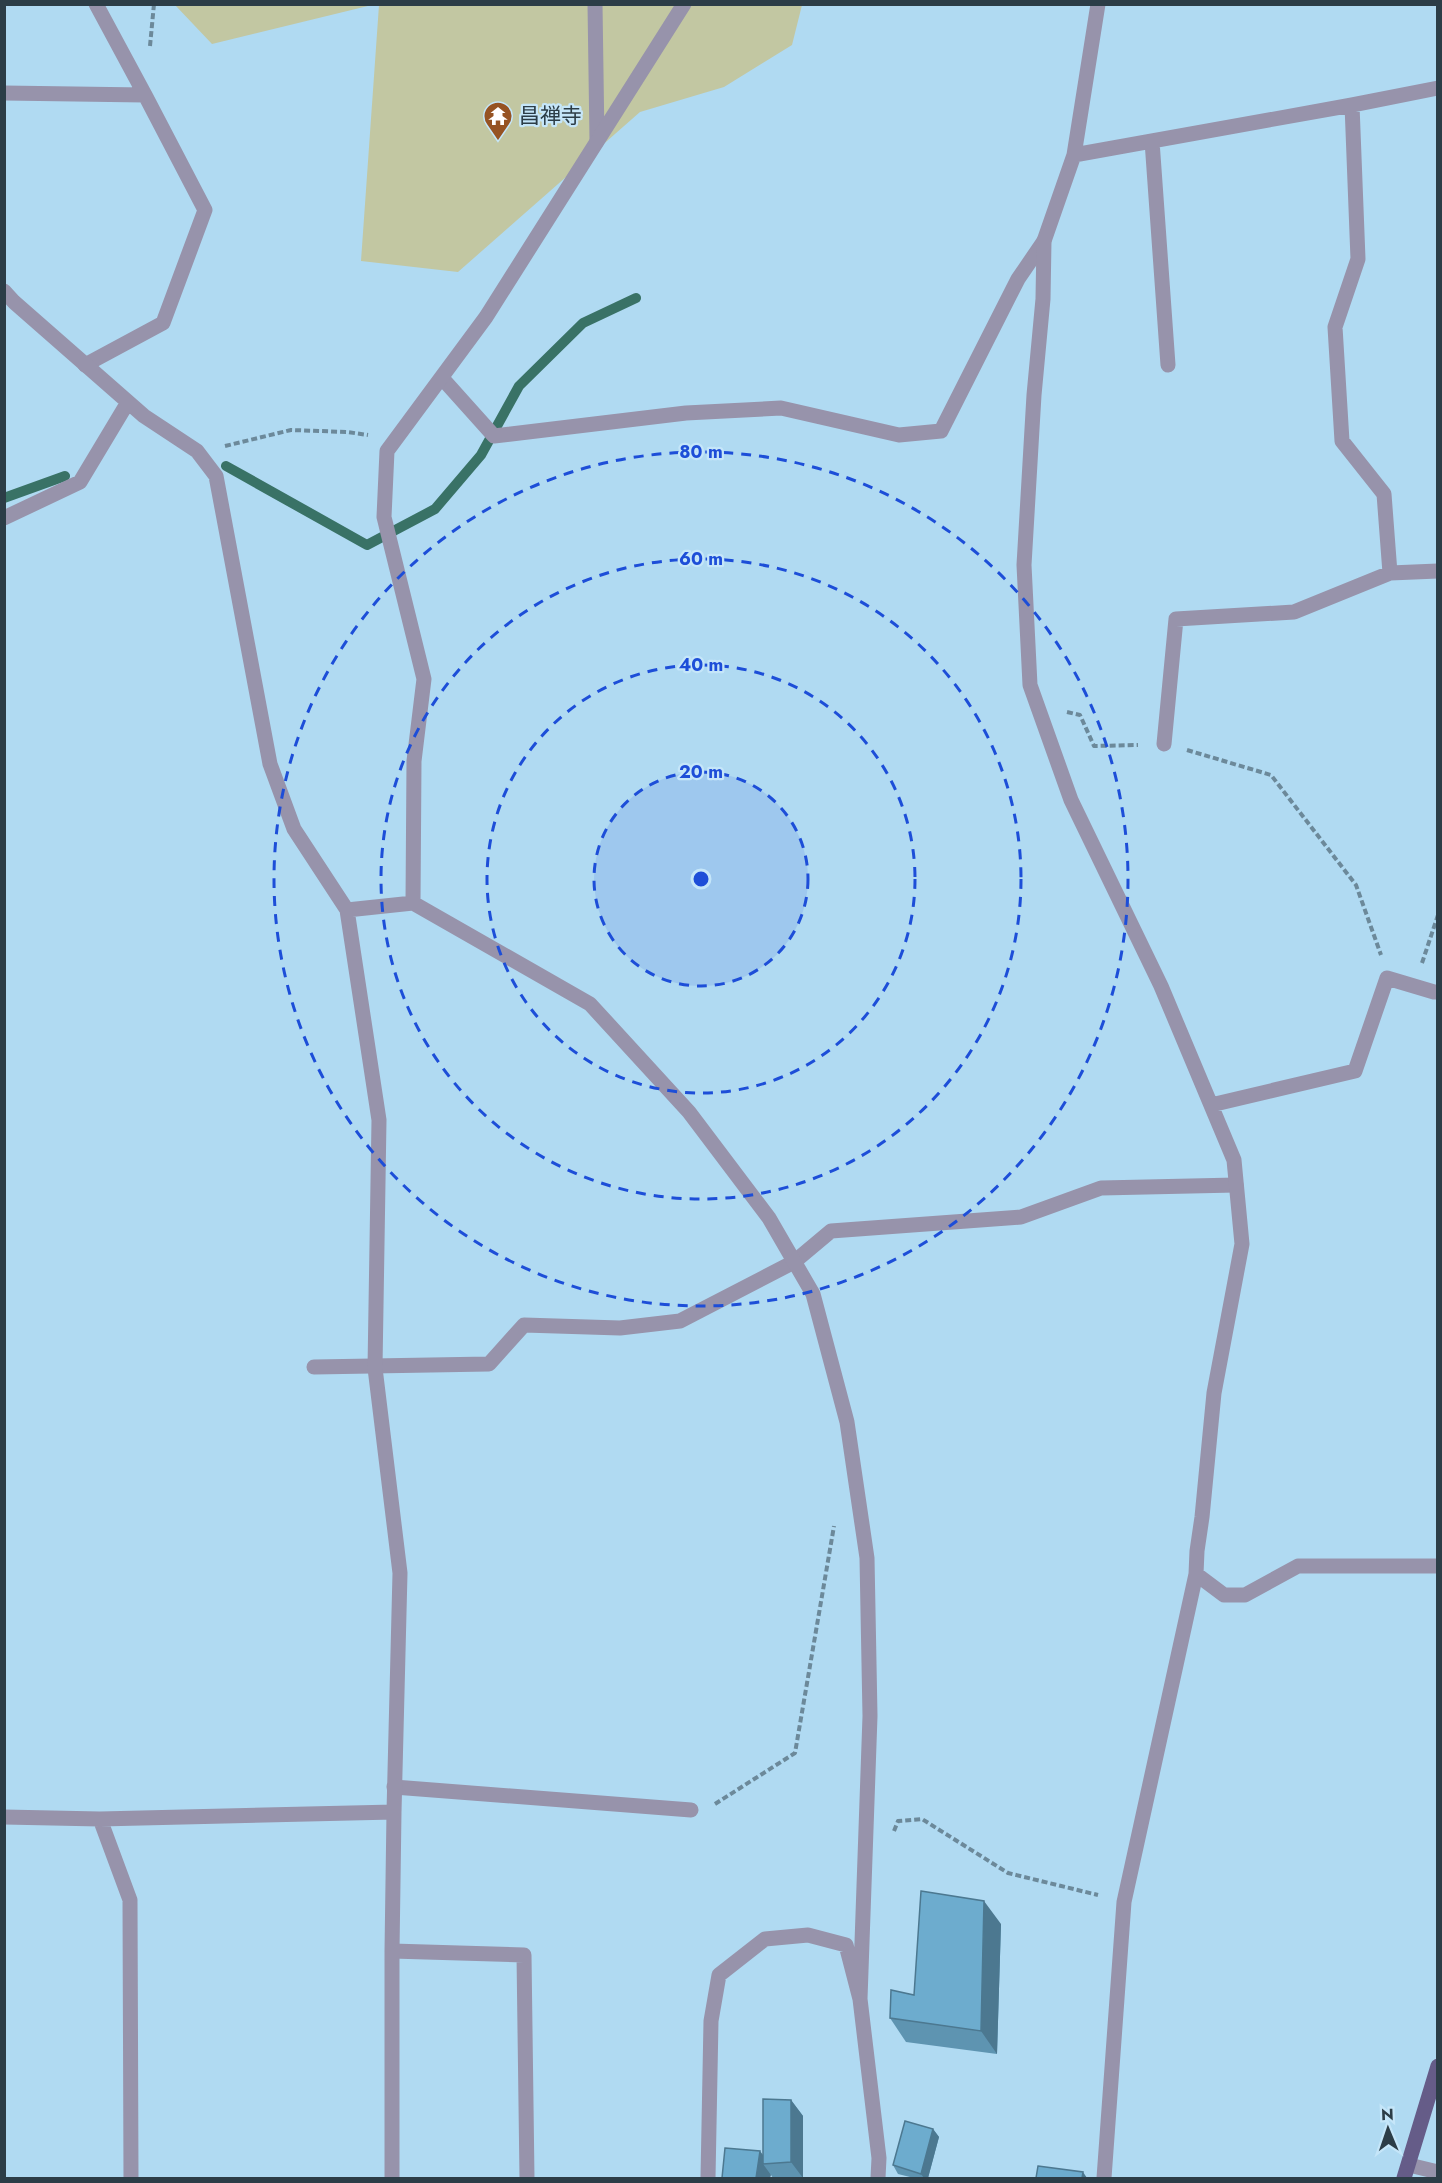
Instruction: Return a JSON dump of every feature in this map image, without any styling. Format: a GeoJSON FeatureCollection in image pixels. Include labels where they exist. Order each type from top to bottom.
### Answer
{"type":"FeatureCollection","features":[{"type":"Feature","properties":{"kind":"main road"},"geometry":{"type":"LineString","coordinates":[[1406,2172],[1437,2066]]}},
{"type":"Feature","properties":{"kind":"street"},"geometry":{"type":"LineString","coordinates":[[86,365],[163,323],[205,210],[96,4]]}},
{"type":"Feature","properties":{"kind":"street"},"geometry":{"type":"LineString","coordinates":[[596,4],[597,141]]}},
{"type":"Feature","properties":{"kind":"street"},"geometry":{"type":"LineString","coordinates":[[413,903],[414,761],[424,680],[384,517],[387,451],[486,317],[684,4]]}},
{"type":"Feature","properties":{"kind":"street"},"geometry":{"type":"LineString","coordinates":[[442,378],[494,436],[686,413],[781,408],[899,435],[941,431],[1018,279],[1044,241],[1074,155],[1098,4]]}},
{"type":"Feature","properties":{"kind":"street"},"geometry":{"type":"LineString","coordinates":[[1074,155],[1437,88]]}},
{"type":"Feature","properties":{"kind":"street"},"geometry":{"type":"LineString","coordinates":[[4,93],[145,94]]}},
{"type":"Feature","properties":{"kind":"street"},"geometry":{"type":"LineString","coordinates":[[1352,105],[1358,259],[1335,327],[1342,441],[1384,494],[1390,573]]}},
{"type":"Feature","properties":{"kind":"street"},"geometry":{"type":"LineString","coordinates":[[1152,141],[1168,365]]}},
{"type":"Feature","properties":{"kind":"street"},"geometry":{"type":"LineString","coordinates":[[1044,241],[1043,299],[1034,395],[1024,565],[1030,685],[1071,800],[1161,986],[1234,1160],[1242,1244],[1214,1393],[1196,1574],[1124,1902],[1104,2178]]}},
{"type":"Feature","properties":{"kind":"street"},"geometry":{"type":"LineString","coordinates":[[4,291],[144,416],[197,451],[216,476],[270,764],[294,829],[347,910],[379,1120],[375,1368],[400,1573],[394,1787],[392,2178]]}},
{"type":"Feature","properties":{"kind":"street"},"geometry":{"type":"LineString","coordinates":[[4,518],[81,482],[128,402]]}},
{"type":"Feature","properties":{"kind":"street"},"geometry":{"type":"LineString","coordinates":[[1164,744],[1176,619],[1294,612],[1390,573],[1437,571]]}},
{"type":"Feature","properties":{"kind":"street"},"geometry":{"type":"LineString","coordinates":[[347,910],[413,903],[590,1005],[689,1112],[769,1218],[813,1294],[847,1422],[867,1558],[870,1716],[860,1999]]}},
{"type":"Feature","properties":{"kind":"street"},"geometry":{"type":"LineString","coordinates":[[1211,1105],[1355,1071],[1387,978],[1437,992]]}},
{"type":"Feature","properties":{"kind":"street"},"geometry":{"type":"LineString","coordinates":[[314,1367],[375,1368],[489,1364],[524,1324],[620,1328],[680,1321],[794,1262],[831,1232],[1021,1217],[1101,1188],[1236,1185]]}},
{"type":"Feature","properties":{"kind":"street"},"geometry":{"type":"LineString","coordinates":[[1196,1574],[1224,1595],[1245,1595],[1298,1566],[1437,1566]]}},
{"type":"Feature","properties":{"kind":"street"},"geometry":{"type":"LineString","coordinates":[[394,1787],[691,1810]]}},
{"type":"Feature","properties":{"kind":"street"},"geometry":{"type":"LineString","coordinates":[[4,1817],[100,1819],[394,1812]]}},
{"type":"Feature","properties":{"kind":"street"},"geometry":{"type":"LineString","coordinates":[[100,1819],[130,1900],[131,2178]]}},
{"type":"Feature","properties":{"kind":"street"},"geometry":{"type":"LineString","coordinates":[[708,2178],[711,2021],[719,1975],[765,1939],[808,1935],[846,1945],[860,1999],[879,2158],[878,2178]]}},
{"type":"Feature","properties":{"kind":"street"},"geometry":{"type":"LineString","coordinates":[[392,1951],[524,1955],[526,2178]]}},
{"type":"Feature","properties":{"kind":"street"},"geometry":{"type":"LineString","coordinates":[[1406,2172],[1437,2172]]}},
{"type":"Feature","properties":{"kind":"path"},"geometry":{"type":"LineString","coordinates":[[197,451],[291,430],[347,432],[396,439]]}},
{"type":"Feature","properties":{"kind":"path"},"geometry":{"type":"LineString","coordinates":[[1037,706],[1080,715],[1094,746],[1164,744],[1271,775],[1356,885],[1387,978]]}},
{"type":"Feature","properties":{"kind":"path"},"geometry":{"type":"LineString","coordinates":[[1415,986],[1437,915]]}},
{"type":"Feature","properties":{"kind":"path"},"geometry":{"type":"LineString","coordinates":[[691,1810],[707,1809],[795,1753],[837,1507],[859,1501]]}},
{"type":"Feature","properties":{"kind":"path"},"geometry":{"type":"LineString","coordinates":[[893,1832],[898,1821],[922,1819],[1008,1873],[1124,1902]]}},
{"type":"Feature","properties":{"kind":"green space"},"geometry":{"type":"Polygon","coordinates":[[[175,5],[372,5],[212,44],[175,5]]]}},
{"type":"Feature","properties":{"kind":"green space"},"geometry":{"type":"Polygon","coordinates":[[[379,5],[802,5],[792,45],[724,87],[640,112],[458,272],[361,261],[379,5]]]}},
{"type":"Feature","properties":{"kind":"building"},"geometry":{"type":"Polygon","coordinates":[[[921,1891],[984,1901],[981,2031],[890,2018],[891,1990],[914,1995],[921,1891]]]}},
{"type":"Feature","properties":{"kind":"building"},"geometry":{"type":"Polygon","coordinates":[[[763,2099],[791,2100],[791,2162],[763,2164],[763,2099]]]}},
{"type":"Feature","properties":{"kind":"building"},"geometry":{"type":"Polygon","coordinates":[[[905,2121],[933,2129],[921,2174],[893,2165],[905,2121]]]}},
{"type":"Feature","properties":{"kind":"building"},"geometry":{"type":"Polygon","coordinates":[[[725,2148],[760,2151],[756,2178],[722,2178],[725,2148]]]}},
{"type":"Feature","properties":{"kind":"building"},"geometry":{"type":"Polygon","coordinates":[[[1038,2166],[1083,2172],[1082,2178],[1036,2178],[1038,2166]]]}},
{"type":"Feature","properties":{"kind":"waterway"},"geometry":{"type":"LineString","coordinates":[[226,466],[367,545],[435,509],[481,455],[519,386],[583,323],[636,298]]}},
{"type":"Feature","properties":{"kind":"waterway"},"geometry":{"type":"LineString","coordinates":[[4,498],[65,476]]}},
{"type":"Feature","properties":{"kind":"place","name":"昌禅寺"},"geometry":{"type":"Point","coordinates":[498,142]}}]}
